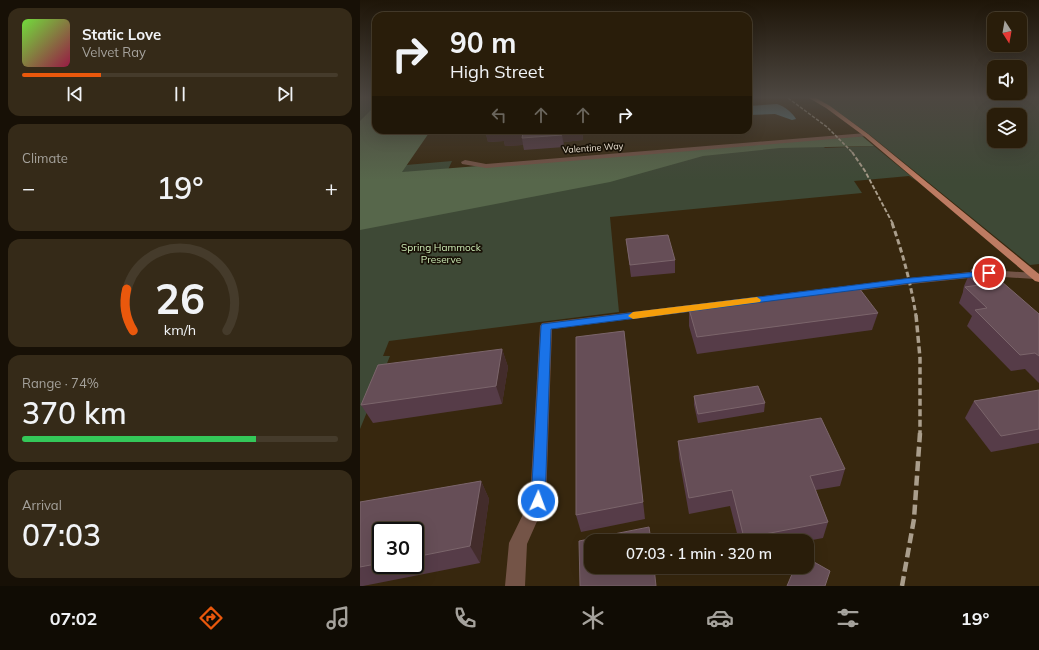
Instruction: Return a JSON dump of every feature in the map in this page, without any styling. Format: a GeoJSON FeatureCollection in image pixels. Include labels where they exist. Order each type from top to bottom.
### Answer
{"type":"FeatureCollection","features":[{"type":"Feature","properties":{"kind":"main road"},"geometry":{"type":"LineString","coordinates":[[852,125],[1037,277]]}},
{"type":"Feature","properties":{"kind":"street","name":"Valentine Way"},"geometry":{"type":"LineString","coordinates":[[465,162],[486,166],[866,136]]}},
{"type":"Feature","properties":{"kind":"street"},"geometry":{"type":"LineString","coordinates":[[515,586],[518,544],[538,501],[546,326],[911,281],[989,273],[1037,277]]}},
{"type":"Feature","properties":{"kind":"green space"},"geometry":{"type":"Polygon","coordinates":[[[360,125],[372,125],[372,126],[360,140],[360,125]]]}},
{"type":"Feature","properties":{"kind":"green space"},"geometry":{"type":"Polygon","coordinates":[[[360,125],[372,125],[372,134],[428,134],[402,172],[862,136],[874,146],[780,148],[703,156],[610,182],[360,230],[360,125]]]}},
{"type":"Feature","properties":{"kind":"green space"},"geometry":{"type":"Polygon","coordinates":[[[857,125],[987,125],[987,148],[1027,148],[1027,125],[1039,125],[1039,264],[1030,265],[857,125]]]}},
{"type":"Feature","properties":{"kind":"green space","name":"Spring Hammock Preserve"},"geometry":{"type":"Polygon","coordinates":[[[820,143],[825,148],[874,146],[918,182],[909,176],[854,181],[862,193],[610,217],[619,312],[389,341],[383,356],[390,356],[360,429],[360,169],[452,161],[447,172],[820,143]]]}},
{"type":"Feature","properties":{"kind":"building"},"geometry":{"type":"Polygon","coordinates":[[[523,134],[562,134],[562,135],[522,138],[523,134]]]}},
{"type":"Feature","properties":{"kind":"building"},"geometry":{"type":"Polygon","coordinates":[[[668,235],[675,260],[630,265],[626,239],[668,235]]]}},
{"type":"Feature","properties":{"kind":"building"},"geometry":{"type":"Polygon","coordinates":[[[986,268],[1039,314],[1039,356],[1035,353],[1020,355],[975,310],[987,308],[965,287],[979,285],[969,276],[976,275],[971,270],[986,268]]]}},
{"type":"Feature","properties":{"kind":"building"},"geometry":{"type":"Polygon","coordinates":[[[859,288],[878,313],[697,337],[689,309],[859,288]]]}},
{"type":"Feature","properties":{"kind":"building"},"geometry":{"type":"Polygon","coordinates":[[[624,331],[643,502],[576,515],[576,337],[624,331]]]}},
{"type":"Feature","properties":{"kind":"building"},"geometry":{"type":"Polygon","coordinates":[[[502,349],[496,386],[361,405],[378,365],[502,349]]]}},
{"type":"Feature","properties":{"kind":"building"},"geometry":{"type":"Polygon","coordinates":[[[758,386],[765,403],[698,414],[694,396],[758,386]]]}},
{"type":"Feature","properties":{"kind":"building"},"geometry":{"type":"Polygon","coordinates":[[[1039,390],[1039,429],[1001,436],[974,401],[1039,390]]]}},
{"type":"Feature","properties":{"kind":"building"},"geometry":{"type":"Polygon","coordinates":[[[821,418],[845,469],[810,476],[828,522],[765,534],[743,534],[732,490],[689,498],[678,441],[821,418]]]}},
{"type":"Feature","properties":{"kind":"building"},"geometry":{"type":"Polygon","coordinates":[[[481,481],[470,546],[424,555],[424,522],[372,522],[372,565],[360,567],[360,502],[481,481]]]}},
{"type":"Feature","properties":{"kind":"building"},"geometry":{"type":"Polygon","coordinates":[[[649,527],[650,534],[614,534],[649,527]]]}},
{"type":"Feature","properties":{"kind":"building"},"geometry":{"type":"Polygon","coordinates":[[[584,540],[584,574],[655,574],[656,586],[580,586],[579,541],[584,540]]]}},
{"type":"Feature","properties":{"kind":"building"},"geometry":{"type":"Polygon","coordinates":[[[814,562],[830,571],[825,586],[787,586],[792,574],[814,574],[814,562]]]}},
{"type":"Feature","properties":{"kind":"railway"},"geometry":{"type":"LineString","coordinates":[[825,125],[852,152]]}},
{"type":"Feature","properties":{"kind":"railway"},"geometry":{"type":"LineString","coordinates":[[852,152],[865,171],[893,224]]}},
{"type":"Feature","properties":{"kind":"railway"},"geometry":{"type":"LineString","coordinates":[[892,223],[900,246],[912,292],[916,316]]}},
{"type":"Feature","properties":{"kind":"railway"},"geometry":{"type":"LineString","coordinates":[[916,315],[920,358],[920,433]]}},
{"type":"Feature","properties":{"kind":"railway"},"geometry":{"type":"LineString","coordinates":[[902,586],[914,519],[920,433]]}},
{"type":"Feature","properties":{"kind":"slow traffic"},"geometry":{"type":"LineString","coordinates":[[633,316],[757,300]]}},
{"type":"Feature","properties":{"kind":"route"},"geometry":{"type":"LineString","coordinates":[[538,501],[546,326],[911,281],[989,273]]}}]}
